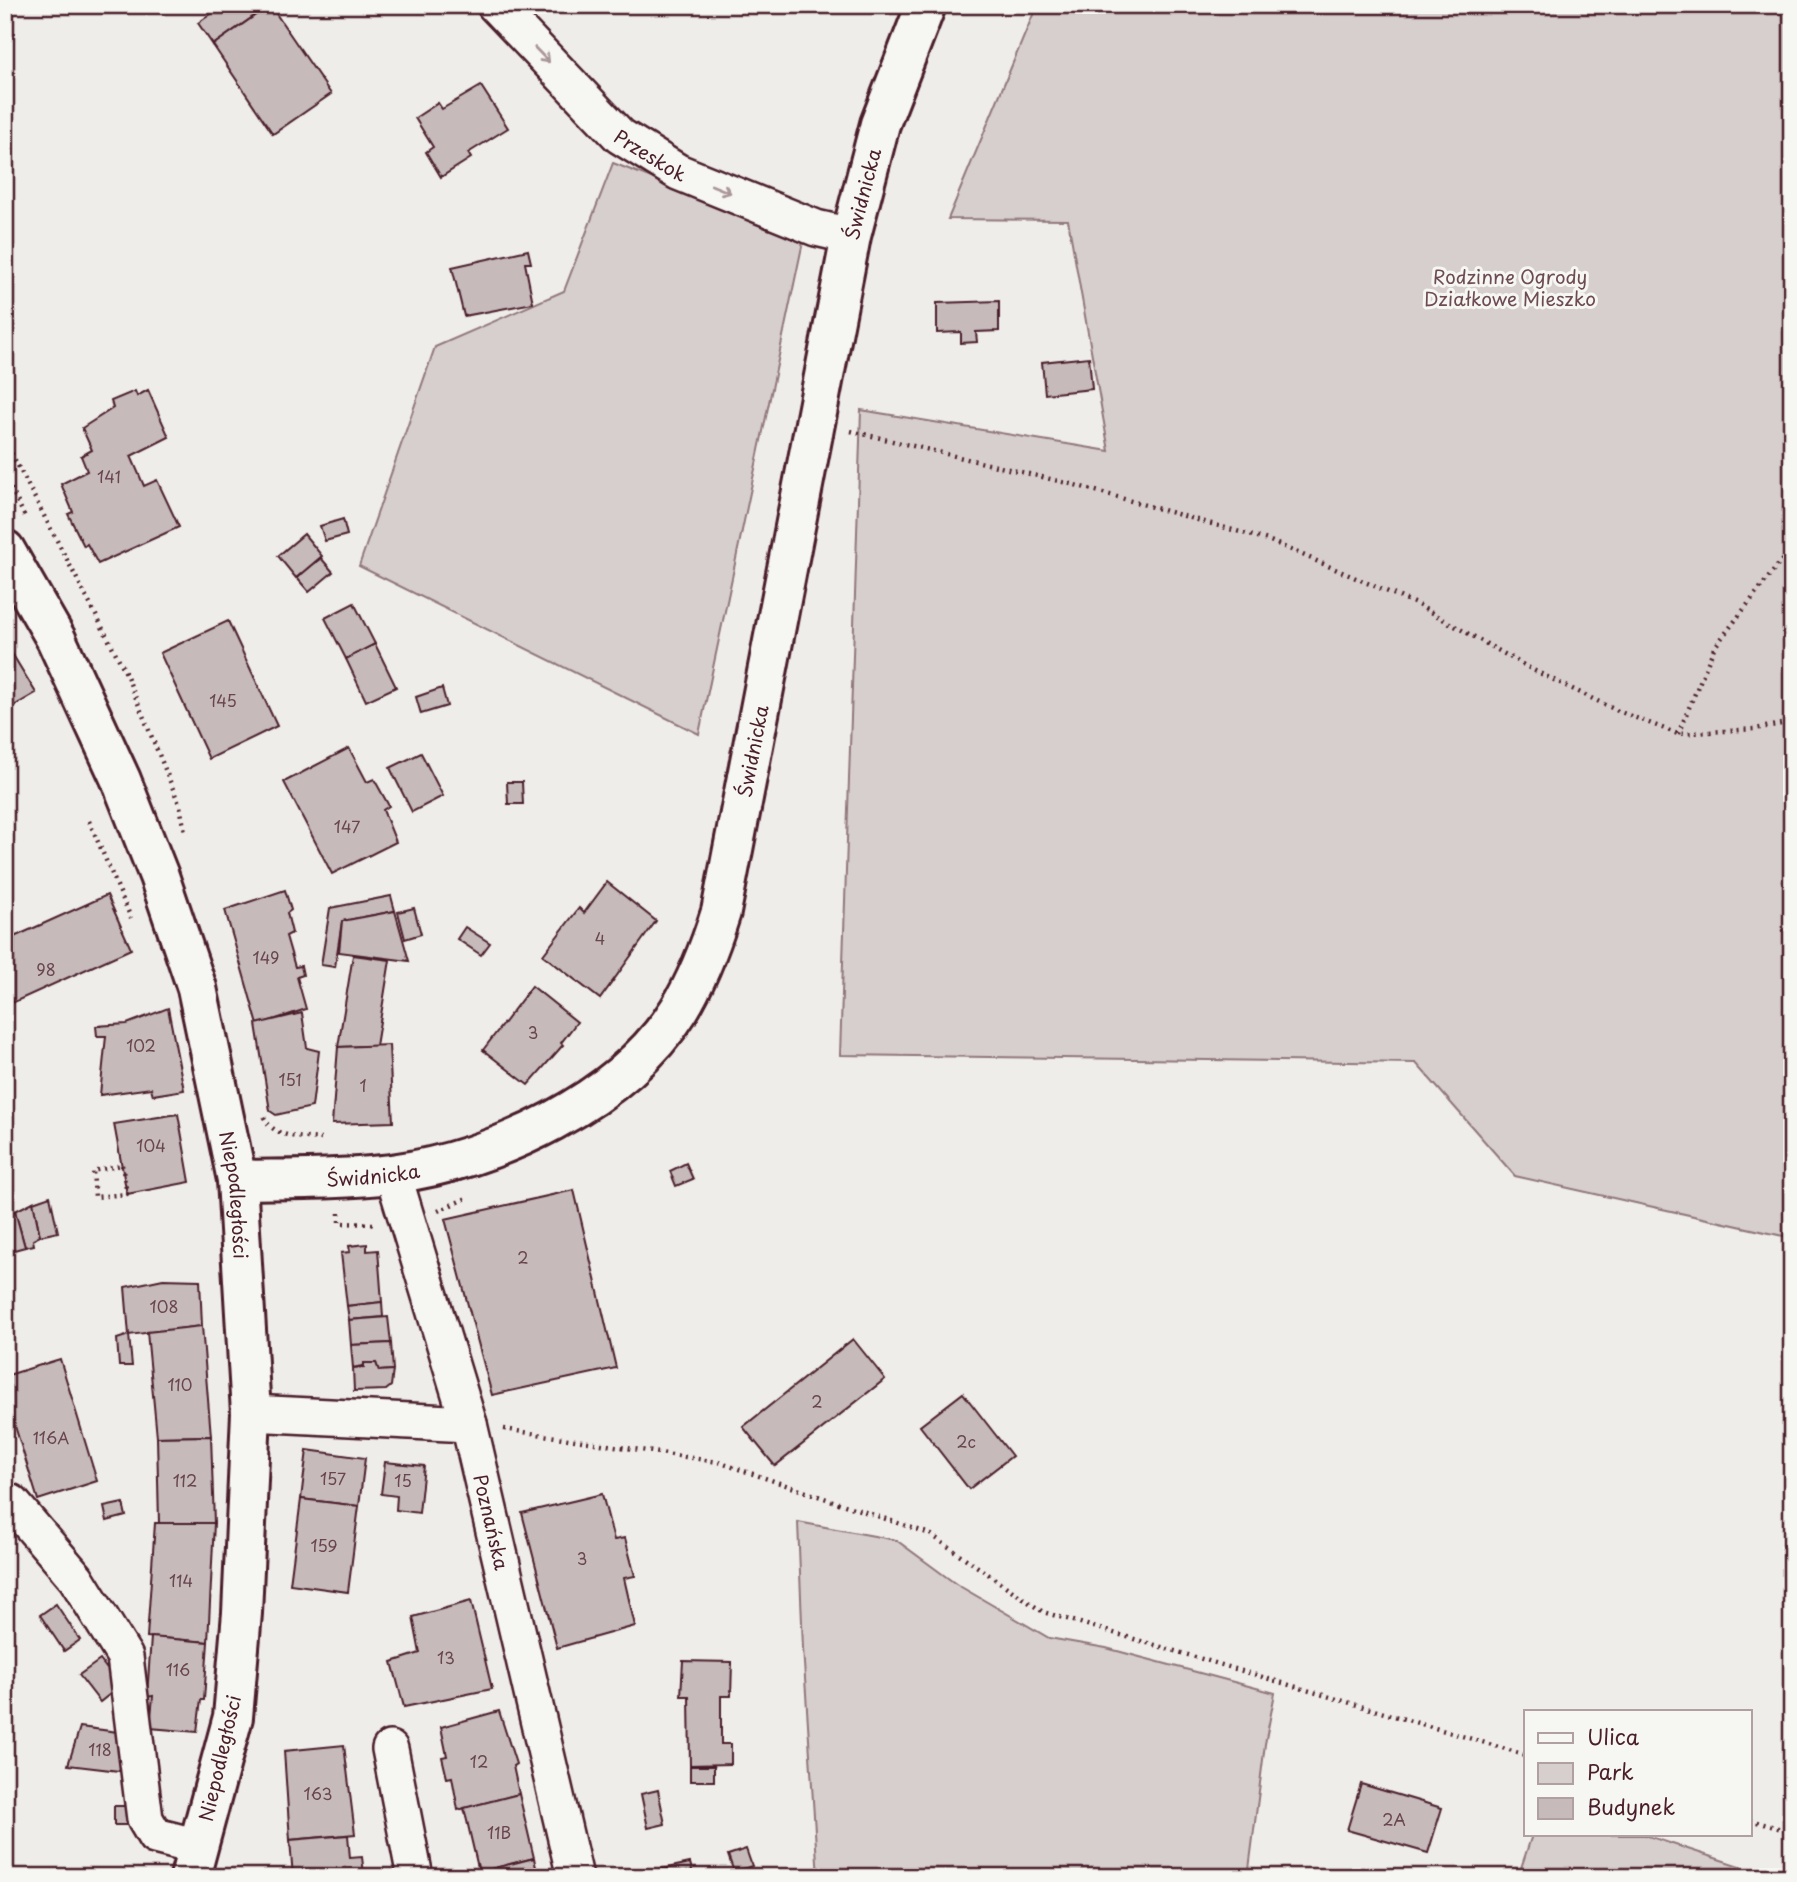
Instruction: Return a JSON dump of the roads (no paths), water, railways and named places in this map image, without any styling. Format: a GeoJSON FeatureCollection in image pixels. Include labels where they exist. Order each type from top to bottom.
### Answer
{"type":"FeatureCollection","features":[{"type":"Feature","properties":{"kind":"main road","name":"Świdnicka"},"geometry":{"type":"LineString","coordinates":[[237,1180],[393,1174],[460,1160],[519,1138],[611,1083],[650,1047],[678,1011],[706,960],[721,912],[851,236],[880,124],[926,5]]}},
{"type":"Feature","properties":{"kind":"main road","name":"Niepodległości"},"geometry":{"type":"LineString","coordinates":[[5,550],[56,639],[121,780],[159,876],[197,988],[237,1180],[251,1413],[242,1613],[233,1717],[194,1862]]}},
{"type":"Feature","properties":{"kind":"street","name":"Przeskok"},"geometry":{"type":"LineString","coordinates":[[495,5],[620,136],[678,172],[816,228],[851,236]]}},
{"type":"Feature","properties":{"kind":"street","name":"Poznańska"},"geometry":{"type":"LineString","coordinates":[[393,1174],[469,1423],[575,1877]]}},
{"type":"Feature","properties":{"kind":"street"},"geometry":{"type":"LineString","coordinates":[[251,1413],[469,1423]]}},
{"type":"Feature","properties":{"kind":"street"},"geometry":{"type":"LineString","coordinates":[[5,1500],[12,1503],[76,1578],[125,1657],[145,1819],[155,1836],[194,1862]]}},
{"type":"Feature","properties":{"kind":"street"},"geometry":{"type":"LineString","coordinates":[[390,1749],[415,1877]]}},
{"type":"Feature","properties":{"kind":"park label","name":"Rodzinne Ogrody Działkowe Mieszko"},"geometry":{"type":"Point","coordinates":[1510,287]}}]}
